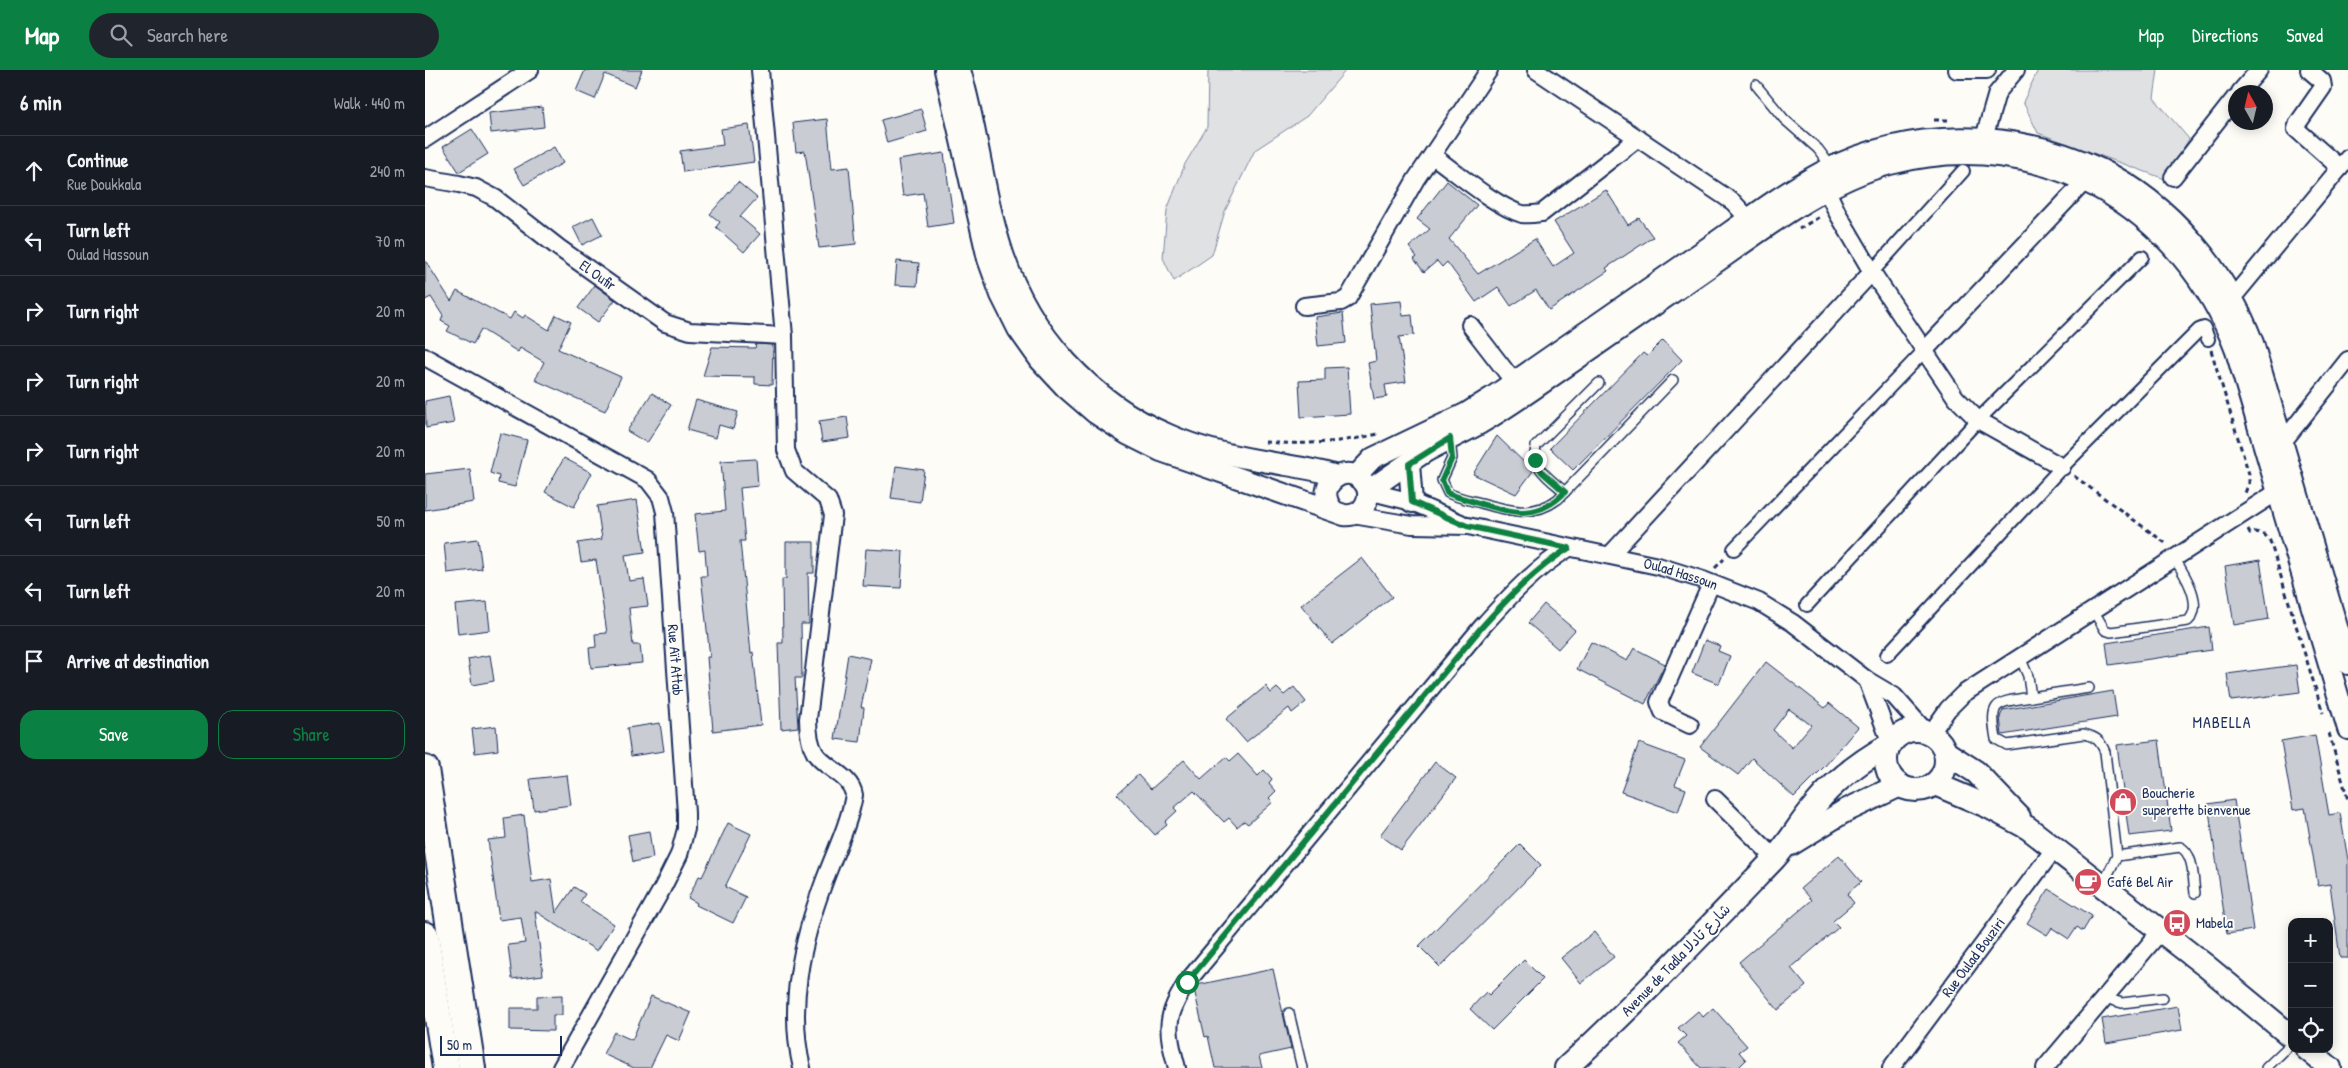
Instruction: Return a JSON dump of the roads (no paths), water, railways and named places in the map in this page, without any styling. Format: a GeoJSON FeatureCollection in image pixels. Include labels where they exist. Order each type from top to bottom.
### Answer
{"type":"FeatureCollection","features":[{"type":"Feature","properties":{"kind":"main road"},"geometry":{"type":"LineString","coordinates":[[1905,732],[1928,732],[1941,744],[1945,752],[1945,769],[1935,784],[1918,790],[1900,786],[1888,771],[1887,752],[1891,744],[1905,732]]}},
{"type":"Feature","properties":{"kind":"main road","name":"Avenue de Tadla شارع تادلا"},"geometry":{"type":"LineString","coordinates":[[1565,1068],[1618,1021],[1779,853],[1815,805],[1835,783],[1854,766],[1891,744]]}},
{"type":"Feature","properties":{"kind":"main road"},"geometry":{"type":"LineString","coordinates":[[1945,752],[1985,780],[2028,828]]}},
{"type":"Feature","properties":{"kind":"main road"},"geometry":{"type":"LineString","coordinates":[[425,768],[472,1068]]}},
{"type":"Feature","properties":{"kind":"main road"},"geometry":{"type":"LineString","coordinates":[[1935,784],[1989,807],[2028,828],[2206,966],[2288,1033]]}},
{"type":"Feature","properties":{"kind":"main road","name":"Avenue de Tadla شارع تادلا"},"geometry":{"type":"LineString","coordinates":[[1779,853],[1843,812],[1900,786]]}},
{"type":"Feature","properties":{"kind":"main road"},"geometry":{"type":"LineString","coordinates":[[425,935],[446,1068]]}},
{"type":"Feature","properties":{"kind":"main road"},"geometry":{"type":"LineString","coordinates":[[2312,1053],[2330,1068]]}},
{"type":"Feature","properties":{"kind":"street"},"geometry":{"type":"LineString","coordinates":[[425,140],[530,70]]}},
{"type":"Feature","properties":{"kind":"street"},"geometry":{"type":"LineString","coordinates":[[760,70],[784,336],[786,371],[785,440],[787,456],[794,472],[828,500],[833,515],[809,709],[808,732],[815,754],[848,782],[854,796],[803,949],[796,1018],[802,1068]]}},
{"type":"Feature","properties":{"kind":"street"},"geometry":{"type":"LineString","coordinates":[[945,70],[987,259],[1001,295],[1014,320],[1040,360],[1081,401],[1127,434],[1161,451],[1333,510],[1341,515],[1353,515],[1364,507],[1354,481]]}},
{"type":"Feature","properties":{"kind":"street"},"geometry":{"type":"LineString","coordinates":[[961,70],[1002,253],[1015,287],[1033,319],[1054,348],[1079,375],[1114,404],[1137,419],[1169,435],[1215,450],[1263,461],[1315,468],[1354,481]]}},
{"type":"Feature","properties":{"kind":"street"},"geometry":{"type":"LineString","coordinates":[[1305,306],[1341,302],[1348,298],[1416,179],[1489,70]]}},
{"type":"Feature","properties":{"kind":"street"},"geometry":{"type":"LineString","coordinates":[[1536,70],[1733,202],[1755,225]]}},
{"type":"Feature","properties":{"kind":"street"},"geometry":{"type":"LineString","coordinates":[[1957,70],[1987,70]]}},
{"type":"Feature","properties":{"kind":"street"},"geometry":{"type":"LineString","coordinates":[[1983,147],[1997,93],[2015,70]]}},
{"type":"Feature","properties":{"kind":"street"},"geometry":{"type":"LineString","coordinates":[[2246,85],[2259,70]]}},
{"type":"Feature","properties":{"kind":"street"},"geometry":{"type":"LineString","coordinates":[[2227,305],[2344,163],[2296,129],[2297,123],[2323,87],[2322,81],[2309,70]]}},
{"type":"Feature","properties":{"kind":"street"},"geometry":{"type":"LineString","coordinates":[[2173,176],[2228,107]]}},
{"type":"Feature","properties":{"kind":"street"},"geometry":{"type":"LineString","coordinates":[[1433,156],[1501,204],[1522,214],[1531,215],[1542,213],[1638,138]]}},
{"type":"Feature","properties":{"kind":"street"},"geometry":{"type":"LineString","coordinates":[[1354,481],[1373,458],[1467,413],[1624,315],[1826,177],[1884,148],[1917,141],[1950,138],[2052,168],[2085,181],[2117,198],[2147,220],[2174,246],[2199,277],[2227,305],[2253,343],[2282,443],[2286,487],[2348,730]]}},
{"type":"Feature","properties":{"kind":"street"},"geometry":{"type":"LineString","coordinates":[[1983,147],[2029,144],[2065,154],[2115,176],[2153,202],[2186,233],[2212,264],[2227,305],[2236,351],[2348,664]]}},
{"type":"Feature","properties":{"kind":"street"},"geometry":{"type":"LineString","coordinates":[[1611,555],[1963,171]]}},
{"type":"Feature","properties":{"kind":"street"},"geometry":{"type":"LineString","coordinates":[[1826,177],[1872,272],[1955,398],[1978,420],[2062,467]]}},
{"type":"Feature","properties":{"kind":"street","name":"El Oufir"},"geometry":{"type":"LineString","coordinates":[[425,178],[468,186],[495,198],[559,248],[665,323],[690,331],[784,336]]}},
{"type":"Feature","properties":{"kind":"street"},"geometry":{"type":"LineString","coordinates":[[1733,549],[2085,181]]}},
{"type":"Feature","properties":{"kind":"street"},"geometry":{"type":"LineString","coordinates":[[1807,605],[1978,420],[2142,257]]}},
{"type":"Feature","properties":{"kind":"street"},"geometry":{"type":"LineString","coordinates":[[1333,510],[1327,502],[1326,492],[1329,485],[1354,481],[1409,464],[1450,438],[1507,407],[1624,315]]}},
{"type":"Feature","properties":{"kind":"street"},"geometry":{"type":"LineString","coordinates":[[1470,325],[1514,382]]}},
{"type":"Feature","properties":{"kind":"street"},"geometry":{"type":"LineString","coordinates":[[1887,655],[2062,467],[2199,330],[2204,328],[2208,339]]}},
{"type":"Feature","properties":{"kind":"street","name":"Rue Aït Attab"},"geometry":{"type":"LineString","coordinates":[[425,357],[648,480],[661,497],[665,512],[686,813],[683,843],[662,889],[561,1068]]}},
{"type":"Feature","properties":{"kind":"street"},"geometry":{"type":"LineString","coordinates":[[2282,443],[2348,360]]}},
{"type":"Feature","properties":{"kind":"street"},"geometry":{"type":"LineString","coordinates":[[1409,464],[1412,502]]}},
{"type":"Feature","properties":{"kind":"street","name":"Oulad Hassoun"},"geometry":{"type":"LineString","coordinates":[[1354,481],[1412,502],[1467,526]]}},
{"type":"Feature","properties":{"kind":"street"},"geometry":{"type":"LineString","coordinates":[[1928,732],[1963,694],[2286,487]]}},
{"type":"Feature","properties":{"kind":"street","name":"Oulad Hassoun"},"geometry":{"type":"LineString","coordinates":[[1353,515],[1413,525],[1467,526],[1611,555],[1658,566],[1707,582],[1759,602],[1786,618],[1867,680],[1894,696],[1928,732]]}},
{"type":"Feature","properties":{"kind":"street"},"geometry":{"type":"LineString","coordinates":[[1177,1068],[1170,1042],[1168,1025],[1170,1011],[1187,982],[1481,628],[1531,578],[1569,548]]}},
{"type":"Feature","properties":{"kind":"street"},"geometry":{"type":"LineString","coordinates":[[1690,725],[1663,712],[1659,702],[1707,582]]}},
{"type":"Feature","properties":{"kind":"street"},"geometry":{"type":"LineString","coordinates":[[1867,680],[1891,744]]}},
{"type":"Feature","properties":{"kind":"street"},"geometry":{"type":"LineString","coordinates":[[1715,799],[1779,853]]}},
{"type":"Feature","properties":{"kind":"street","name":"Rue Oulad Bouziri"},"geometry":{"type":"LineString","coordinates":[[1891,1068],[2055,848]]}},
{"type":"Feature","properties":{"kind":"street"},"geometry":{"type":"LineString","coordinates":[[2045,1068],[2160,932]]}},
{"type":"Feature","properties":{"kind":"lane"},"geometry":{"type":"LineString","coordinates":[[1756,85],[1784,119],[1822,153],[1826,177]]}},
{"type":"Feature","properties":{"kind":"lane"},"geometry":{"type":"LineString","coordinates":[[1450,438],[1452,458],[1442,480],[1444,489],[1452,495],[1505,510],[1523,512],[1551,505],[1673,380]]}},
{"type":"Feature","properties":{"kind":"lane"},"geometry":{"type":"LineString","coordinates":[[1565,492],[1538,467],[1535,460],[1537,446],[1599,383]]}},
{"type":"Feature","properties":{"kind":"lane"},"geometry":{"type":"LineString","coordinates":[[2093,610],[2105,630],[2111,632],[2188,620],[2193,616],[2195,609],[2189,581],[2174,558]]}},
{"type":"Feature","properties":{"kind":"lane"},"geometry":{"type":"LineString","coordinates":[[2020,657],[2028,676],[2031,697]]}},
{"type":"Feature","properties":{"kind":"lane"},"geometry":{"type":"LineString","coordinates":[[2089,688],[2005,702],[1993,710],[1992,716],[1996,739],[2007,746],[2084,734],[2094,736],[2100,741],[2105,752],[2117,856],[2102,886]]}},
{"type":"Feature","properties":{"kind":"lane"},"geometry":{"type":"LineString","coordinates":[[2117,856],[2180,847],[2189,854],[2195,893]]}},
{"type":"Feature","properties":{"kind":"lane"},"geometry":{"type":"LineString","coordinates":[[2105,998],[2122,1003],[2163,998]]}},
{"type":"Feature","properties":{"kind":"lane"},"geometry":{"type":"LineString","coordinates":[[1289,1013],[1302,1068]]}},
{"type":"Feature","properties":{"kind":"lane"},"geometry":{"type":"LineString","coordinates":[[2266,1068],[2288,1047]]}},
{"type":"Feature","properties":{"kind":"place","name":"Boucherie superette bienvenue"},"geometry":{"type":"Point","coordinates":[2123,802]}},
{"type":"Feature","properties":{"kind":"place","name":"Café Bel Air"},"geometry":{"type":"Point","coordinates":[2088,882]}},
{"type":"Feature","properties":{"kind":"place","name":"Mabela"},"geometry":{"type":"Point","coordinates":[2177,923]}},
{"type":"Feature","properties":{"kind":"district","name":"MABELLA"},"geometry":{"type":"Point","coordinates":[2222,722]}}]}
